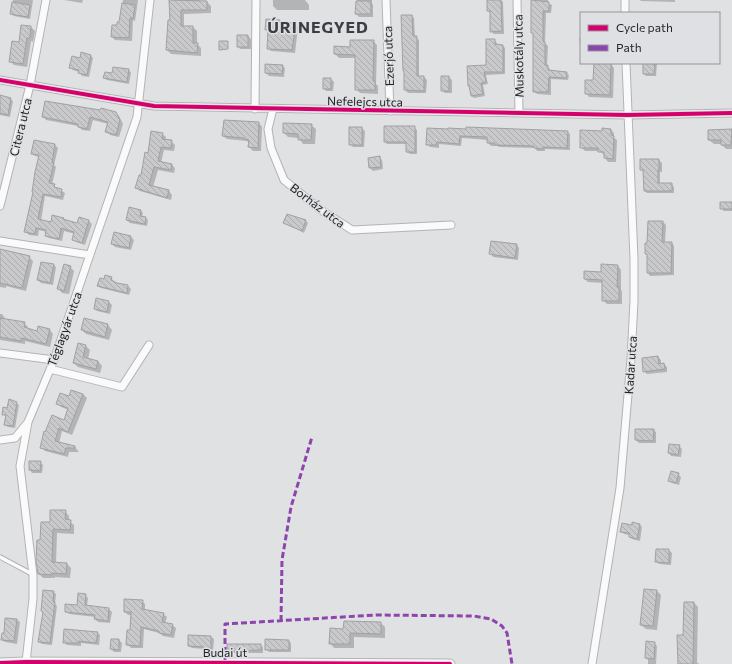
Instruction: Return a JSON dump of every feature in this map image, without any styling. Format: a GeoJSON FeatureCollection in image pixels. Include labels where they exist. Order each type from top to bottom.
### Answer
{"type":"FeatureCollection","features":[{"type":"Feature","properties":{"kind":"street","name":"Citera utca"},"geometry":{"type":"LineString","coordinates":[[0,206],[30,85],[46,0]]}},
{"type":"Feature","properties":{"kind":"street","name":"Téglagyár utca"},"geometry":{"type":"LineString","coordinates":[[33,663],[33,575],[20,466],[28,422],[54,360],[137,117],[150,0]]}},
{"type":"Feature","properties":{"kind":"street"},"geometry":{"type":"LineString","coordinates":[[255,109],[256,0]]}},
{"type":"Feature","properties":{"kind":"street","name":"Ezerjó utca"},"geometry":{"type":"LineString","coordinates":[[386,0],[390,111]]}},
{"type":"Feature","properties":{"kind":"street","name":"Muskotály utca"},"geometry":{"type":"LineString","coordinates":[[517,0],[519,113]]}},
{"type":"Feature","properties":{"kind":"street"},"geometry":{"type":"LineString","coordinates":[[625,0],[625,12]]}},
{"type":"Feature","properties":{"kind":"street","name":"Kadar utca"},"geometry":{"type":"LineString","coordinates":[[592,664],[620,488],[631,360],[634,301],[634,259],[626,64]]}},
{"type":"Feature","properties":{"kind":"street","name":"Nefelejcs utca"},"geometry":{"type":"LineString","coordinates":[[0,80],[154,106],[627,115],[732,113]]}},
{"type":"Feature","properties":{"kind":"street","name":"Borház utca"},"geometry":{"type":"LineString","coordinates":[[273,109],[268,129],[269,136],[271,148],[284,180],[321,210],[352,230],[451,225]]}},
{"type":"Feature","properties":{"kind":"street"},"geometry":{"type":"LineString","coordinates":[[0,241],[90,255]]}},
{"type":"Feature","properties":{"kind":"street"},"geometry":{"type":"LineString","coordinates":[[50,369],[122,387],[149,345]]}},
{"type":"Feature","properties":{"kind":"street"},"geometry":{"type":"LineString","coordinates":[[0,353],[54,360]]}},
{"type":"Feature","properties":{"kind":"street"},"geometry":{"type":"LineString","coordinates":[[0,440],[15,438],[28,422]]}},
{"type":"Feature","properties":{"kind":"street","name":"Budai út"},"geometry":{"type":"LineString","coordinates":[[0,663],[450,664]]}},
{"type":"Feature","properties":{"kind":"lane"},"geometry":{"type":"LineString","coordinates":[[0,557],[33,575]]}},
{"type":"Feature","properties":{"kind":"building"},"geometry":{"type":"Polygon","coordinates":[[[169,0],[207,1],[207,10],[181,10],[181,26],[193,26],[193,43],[198,43],[197,53],[166,50],[168,20],[170,20],[169,0]]]}},
{"type":"Feature","properties":{"kind":"building"},"geometry":{"type":"Polygon","coordinates":[[[487,0],[501,0],[502,31],[490,32],[490,11],[487,11],[487,0]]]}},
{"type":"Feature","properties":{"kind":"building"},"geometry":{"type":"Polygon","coordinates":[[[531,0],[549,2],[549,11],[543,11],[545,65],[548,65],[548,70],[567,72],[566,78],[549,77],[548,92],[533,92],[533,33],[531,33],[531,0]]]}},
{"type":"Feature","properties":{"kind":"building"},"geometry":{"type":"Polygon","coordinates":[[[356,1],[371,1],[371,14],[355,14],[356,1]]]}},
{"type":"Feature","properties":{"kind":"building"},"geometry":{"type":"Polygon","coordinates":[[[12,2],[30,5],[28,17],[10,14],[12,2]]]}},
{"type":"Feature","properties":{"kind":"building"},"geometry":{"type":"Polygon","coordinates":[[[122,3],[135,5],[133,19],[130,18],[129,38],[111,37],[112,25],[117,25],[117,22],[119,22],[122,3]]]}},
{"type":"Feature","properties":{"kind":"building"},"geometry":{"type":"Polygon","coordinates":[[[401,15],[412,15],[413,36],[417,36],[417,76],[424,76],[424,91],[404,90],[401,15]]]}},
{"type":"Feature","properties":{"kind":"building"},"geometry":{"type":"Polygon","coordinates":[[[266,19],[296,23],[292,50],[267,49],[268,30],[265,30],[266,19]]]}},
{"type":"Feature","properties":{"kind":"building"},"geometry":{"type":"Polygon","coordinates":[[[21,25],[31,26],[30,38],[27,38],[23,64],[9,62],[12,41],[19,42],[21,25]]]}},
{"type":"Feature","properties":{"kind":"building"},"geometry":{"type":"Polygon","coordinates":[[[237,35],[248,35],[248,47],[237,47],[237,35]]]}},
{"type":"Feature","properties":{"kind":"building"},"geometry":{"type":"Polygon","coordinates":[[[486,39],[495,39],[495,44],[503,45],[503,72],[484,72],[486,82],[481,83],[483,94],[471,96],[468,86],[467,66],[486,65],[486,39]]]}},
{"type":"Feature","properties":{"kind":"building"},"geometry":{"type":"Polygon","coordinates":[[[350,40],[374,40],[373,81],[375,81],[375,90],[355,90],[355,55],[334,54],[334,46],[350,47],[350,40]]]}},
{"type":"Feature","properties":{"kind":"building"},"geometry":{"type":"Polygon","coordinates":[[[219,41],[228,41],[228,49],[219,50],[219,41]]]}},
{"type":"Feature","properties":{"kind":"building"},"geometry":{"type":"Polygon","coordinates":[[[81,52],[91,55],[87,75],[78,73],[79,70],[69,68],[72,56],[80,58],[81,52]]]}},
{"type":"Feature","properties":{"kind":"building"},"geometry":{"type":"Polygon","coordinates":[[[265,64],[283,65],[282,74],[265,73],[265,64]]]}},
{"type":"Feature","properties":{"kind":"building"},"geometry":{"type":"Polygon","coordinates":[[[594,64],[611,64],[610,95],[585,94],[585,80],[593,80],[594,64]]]}},
{"type":"Feature","properties":{"kind":"building"},"geometry":{"type":"Polygon","coordinates":[[[643,64],[655,64],[654,74],[643,74],[643,64]]]}},
{"type":"Feature","properties":{"kind":"building"},"geometry":{"type":"Polygon","coordinates":[[[113,67],[129,69],[127,82],[103,78],[105,72],[112,73],[113,67]]]}},
{"type":"Feature","properties":{"kind":"building"},"geometry":{"type":"Polygon","coordinates":[[[441,76],[449,76],[449,91],[441,91],[441,76]]]}},
{"type":"Feature","properties":{"kind":"building"},"geometry":{"type":"Polygon","coordinates":[[[323,78],[331,78],[331,89],[323,89],[323,78]]]}},
{"type":"Feature","properties":{"kind":"building"},"geometry":{"type":"Polygon","coordinates":[[[0,95],[11,98],[8,115],[0,113],[0,95]]]}},
{"type":"Feature","properties":{"kind":"building"},"geometry":{"type":"Polygon","coordinates":[[[45,101],[100,110],[101,108],[116,112],[120,120],[116,135],[105,132],[108,122],[90,117],[87,129],[78,127],[78,124],[42,117],[45,101]]]}},
{"type":"Feature","properties":{"kind":"building"},"geometry":{"type":"Polygon","coordinates":[[[224,120],[259,122],[258,148],[248,147],[249,140],[244,138],[222,136],[224,120]]]}},
{"type":"Feature","properties":{"kind":"building"},"geometry":{"type":"Polygon","coordinates":[[[283,123],[312,124],[311,140],[298,140],[298,134],[283,133],[283,123]]]}},
{"type":"Feature","properties":{"kind":"building"},"geometry":{"type":"Polygon","coordinates":[[[384,126],[415,126],[415,152],[406,152],[406,142],[384,142],[384,126]]]}},
{"type":"Feature","properties":{"kind":"building"},"geometry":{"type":"Polygon","coordinates":[[[349,127],[362,127],[362,145],[349,145],[349,127]]]}},
{"type":"Feature","properties":{"kind":"building"},"geometry":{"type":"Polygon","coordinates":[[[466,127],[568,131],[567,148],[543,147],[543,149],[534,148],[534,146],[495,145],[495,143],[487,143],[487,137],[460,136],[459,144],[437,142],[436,145],[426,145],[427,128],[466,129],[466,127]]]}},
{"type":"Feature","properties":{"kind":"building"},"geometry":{"type":"Polygon","coordinates":[[[602,128],[611,129],[611,135],[614,136],[613,159],[604,158],[604,152],[598,152],[598,148],[580,148],[580,130],[602,131],[602,128]]]}},
{"type":"Feature","properties":{"kind":"building"},"geometry":{"type":"Polygon","coordinates":[[[732,129],[731,145],[721,145],[721,140],[708,140],[708,130],[732,129]]]}},
{"type":"Feature","properties":{"kind":"building"},"geometry":{"type":"Polygon","coordinates":[[[151,131],[163,133],[162,139],[172,140],[171,148],[161,147],[158,161],[172,164],[171,170],[154,167],[149,185],[169,190],[167,198],[135,188],[139,175],[141,175],[145,152],[148,153],[151,131]]]}},
{"type":"Feature","properties":{"kind":"building"},"geometry":{"type":"Polygon","coordinates":[[[34,140],[55,144],[52,163],[54,163],[49,183],[55,184],[54,187],[62,189],[61,197],[43,194],[38,219],[51,222],[52,215],[77,223],[79,217],[89,220],[82,243],[72,240],[74,232],[61,228],[59,239],[45,236],[46,230],[36,228],[35,234],[24,232],[39,155],[31,154],[34,140]]]}},
{"type":"Feature","properties":{"kind":"building"},"geometry":{"type":"Polygon","coordinates":[[[380,156],[381,167],[369,168],[368,158],[380,156]]]}},
{"type":"Feature","properties":{"kind":"building"},"geometry":{"type":"Polygon","coordinates":[[[640,159],[659,159],[658,183],[672,183],[672,191],[644,191],[643,170],[640,170],[640,159]]]}},
{"type":"Feature","properties":{"kind":"building"},"geometry":{"type":"Polygon","coordinates":[[[720,202],[732,202],[732,209],[720,209],[720,202]]]}},
{"type":"Feature","properties":{"kind":"building"},"geometry":{"type":"Polygon","coordinates":[[[129,207],[141,210],[140,216],[146,217],[145,224],[126,220],[129,207]]]}},
{"type":"Feature","properties":{"kind":"building"},"geometry":{"type":"Polygon","coordinates":[[[287,214],[306,220],[302,231],[283,223],[287,214]]]}},
{"type":"Feature","properties":{"kind":"building"},"geometry":{"type":"Polygon","coordinates":[[[648,221],[663,221],[662,242],[672,242],[671,273],[647,273],[647,254],[645,254],[645,243],[647,243],[648,221]]]}},
{"type":"Feature","properties":{"kind":"building"},"geometry":{"type":"Polygon","coordinates":[[[114,232],[131,236],[129,248],[111,244],[114,232]]]}},
{"type":"Feature","properties":{"kind":"building"},"geometry":{"type":"Polygon","coordinates":[[[491,241],[517,244],[515,258],[489,254],[491,241]]]}},
{"type":"Feature","properties":{"kind":"building"},"geometry":{"type":"Polygon","coordinates":[[[0,249],[30,256],[22,288],[0,283],[0,249]]]}},
{"type":"Feature","properties":{"kind":"building"},"geometry":{"type":"Polygon","coordinates":[[[41,262],[54,264],[50,283],[37,280],[41,262]]]}},
{"type":"Feature","properties":{"kind":"building"},"geometry":{"type":"Polygon","coordinates":[[[64,264],[71,266],[64,291],[57,289],[64,264]]]}},
{"type":"Feature","properties":{"kind":"building"},"geometry":{"type":"Polygon","coordinates":[[[601,264],[618,265],[617,287],[619,287],[619,301],[602,301],[602,280],[584,279],[584,271],[601,272],[601,264]]]}},
{"type":"Feature","properties":{"kind":"building"},"geometry":{"type":"Polygon","coordinates":[[[105,275],[112,277],[111,280],[117,283],[128,285],[127,293],[97,286],[100,278],[104,279],[105,275]]]}},
{"type":"Feature","properties":{"kind":"building"},"geometry":{"type":"Polygon","coordinates":[[[96,298],[109,301],[107,312],[94,309],[96,298]]]}},
{"type":"Feature","properties":{"kind":"building"},"geometry":{"type":"Polygon","coordinates":[[[0,318],[25,322],[24,327],[37,331],[38,326],[50,329],[46,344],[22,338],[21,341],[0,337],[0,318]]]}},
{"type":"Feature","properties":{"kind":"building"},"geometry":{"type":"Polygon","coordinates":[[[84,318],[108,324],[105,337],[81,330],[84,318]]]}},
{"type":"Feature","properties":{"kind":"building"},"geometry":{"type":"Polygon","coordinates":[[[78,343],[86,345],[83,357],[98,361],[96,369],[73,363],[78,343]]]}},
{"type":"Feature","properties":{"kind":"building"},"geometry":{"type":"Polygon","coordinates":[[[658,356],[659,364],[664,363],[665,369],[643,372],[642,358],[658,356]]]}},
{"type":"Feature","properties":{"kind":"building"},"geometry":{"type":"Polygon","coordinates":[[[71,390],[83,394],[68,432],[59,428],[55,441],[75,446],[75,448],[66,448],[64,454],[40,448],[44,431],[45,432],[52,415],[64,420],[68,408],[56,404],[60,393],[69,396],[71,390]]]}},
{"type":"Feature","properties":{"kind":"building"},"geometry":{"type":"Polygon","coordinates":[[[9,399],[17,402],[13,426],[4,425],[6,415],[2,415],[3,407],[7,408],[9,399]]]}},
{"type":"Feature","properties":{"kind":"building"},"geometry":{"type":"Polygon","coordinates":[[[635,429],[654,429],[653,441],[635,440],[635,429]]]}},
{"type":"Feature","properties":{"kind":"building"},"geometry":{"type":"Polygon","coordinates":[[[669,444],[680,445],[678,455],[668,453],[669,444]]]}},
{"type":"Feature","properties":{"kind":"building"},"geometry":{"type":"Polygon","coordinates":[[[29,461],[41,461],[40,471],[29,470],[29,461]]]}},
{"type":"Feature","properties":{"kind":"building"},"geometry":{"type":"Polygon","coordinates":[[[671,471],[679,473],[676,483],[668,481],[671,471]]]}},
{"type":"Feature","properties":{"kind":"building"},"geometry":{"type":"Polygon","coordinates":[[[50,510],[66,510],[65,519],[71,520],[70,530],[53,529],[52,562],[67,563],[66,574],[38,574],[36,561],[37,540],[40,540],[41,522],[50,522],[50,510]]]}},
{"type":"Feature","properties":{"kind":"building"},"geometry":{"type":"Polygon","coordinates":[[[632,522],[640,524],[637,539],[629,537],[629,533],[620,532],[622,523],[632,525],[632,522]]]}},
{"type":"Feature","properties":{"kind":"building"},"geometry":{"type":"Polygon","coordinates":[[[656,549],[669,549],[669,563],[655,562],[656,549]]]}},
{"type":"Feature","properties":{"kind":"building"},"geometry":{"type":"Polygon","coordinates":[[[644,589],[657,590],[653,626],[640,625],[644,589]]]}},
{"type":"Feature","properties":{"kind":"building"},"geometry":{"type":"Polygon","coordinates":[[[43,590],[54,591],[53,602],[55,602],[50,643],[38,642],[43,612],[41,611],[43,590]]]}},
{"type":"Feature","properties":{"kind":"building"},"geometry":{"type":"Polygon","coordinates":[[[78,593],[86,594],[85,605],[109,608],[108,621],[94,619],[95,615],[65,612],[65,604],[77,605],[78,593]]]}},
{"type":"Feature","properties":{"kind":"building"},"geometry":{"type":"Polygon","coordinates":[[[124,599],[143,600],[142,609],[164,613],[162,622],[173,624],[171,635],[141,627],[140,646],[126,645],[127,630],[130,630],[131,612],[124,612],[124,599]]]}},
{"type":"Feature","properties":{"kind":"building"},"geometry":{"type":"Polygon","coordinates":[[[684,602],[694,602],[693,664],[678,664],[677,635],[683,635],[684,602]]]}},
{"type":"Feature","properties":{"kind":"building"},"geometry":{"type":"Polygon","coordinates":[[[5,618],[17,619],[14,641],[1,640],[2,633],[4,633],[5,618]]]}},
{"type":"Feature","properties":{"kind":"building"},"geometry":{"type":"Polygon","coordinates":[[[344,621],[381,622],[381,634],[350,633],[350,644],[329,644],[330,628],[343,629],[344,621]]]}},
{"type":"Feature","properties":{"kind":"building"},"geometry":{"type":"Polygon","coordinates":[[[64,629],[98,632],[96,643],[79,641],[79,643],[63,643],[64,629]]]}},
{"type":"Feature","properties":{"kind":"building"},"geometry":{"type":"Polygon","coordinates":[[[188,635],[211,636],[211,649],[188,646],[188,635]]]}},
{"type":"Feature","properties":{"kind":"building"},"geometry":{"type":"Polygon","coordinates":[[[111,639],[119,639],[119,650],[110,649],[111,639]]]}},
{"type":"Feature","properties":{"kind":"building"},"geometry":{"type":"Polygon","coordinates":[[[265,639],[289,640],[289,650],[265,650],[265,639]]]}},
{"type":"Feature","properties":{"kind":"building"},"geometry":{"type":"Polygon","coordinates":[[[646,641],[655,642],[654,659],[645,658],[646,641]]]}},
{"type":"Feature","properties":{"kind":"building"},"geometry":{"type":"Polygon","coordinates":[[[227,644],[261,644],[261,650],[227,651],[227,644]]]}},
{"type":"Feature","properties":{"kind":"marked path"},"geometry":{"type":"LineString","coordinates":[[281,621],[282,560],[291,507],[312,437]]}},
{"type":"Feature","properties":{"kind":"marked path"},"geometry":{"type":"LineString","coordinates":[[225,662],[225,624],[376,615],[474,616],[491,619],[502,626],[507,633],[512,664]]}},
{"type":"Feature","properties":{"kind":"cycle path"},"geometry":{"type":"LineString","coordinates":[[0,80],[154,106],[627,115],[732,113]]}},
{"type":"Feature","properties":{"kind":"cycle path"},"geometry":{"type":"LineString","coordinates":[[0,663],[450,664]]}},
{"type":"Feature","properties":{"kind":"district","name":"ÚRINEGYED"},"geometry":{"type":"Point","coordinates":[318,26]}}]}
